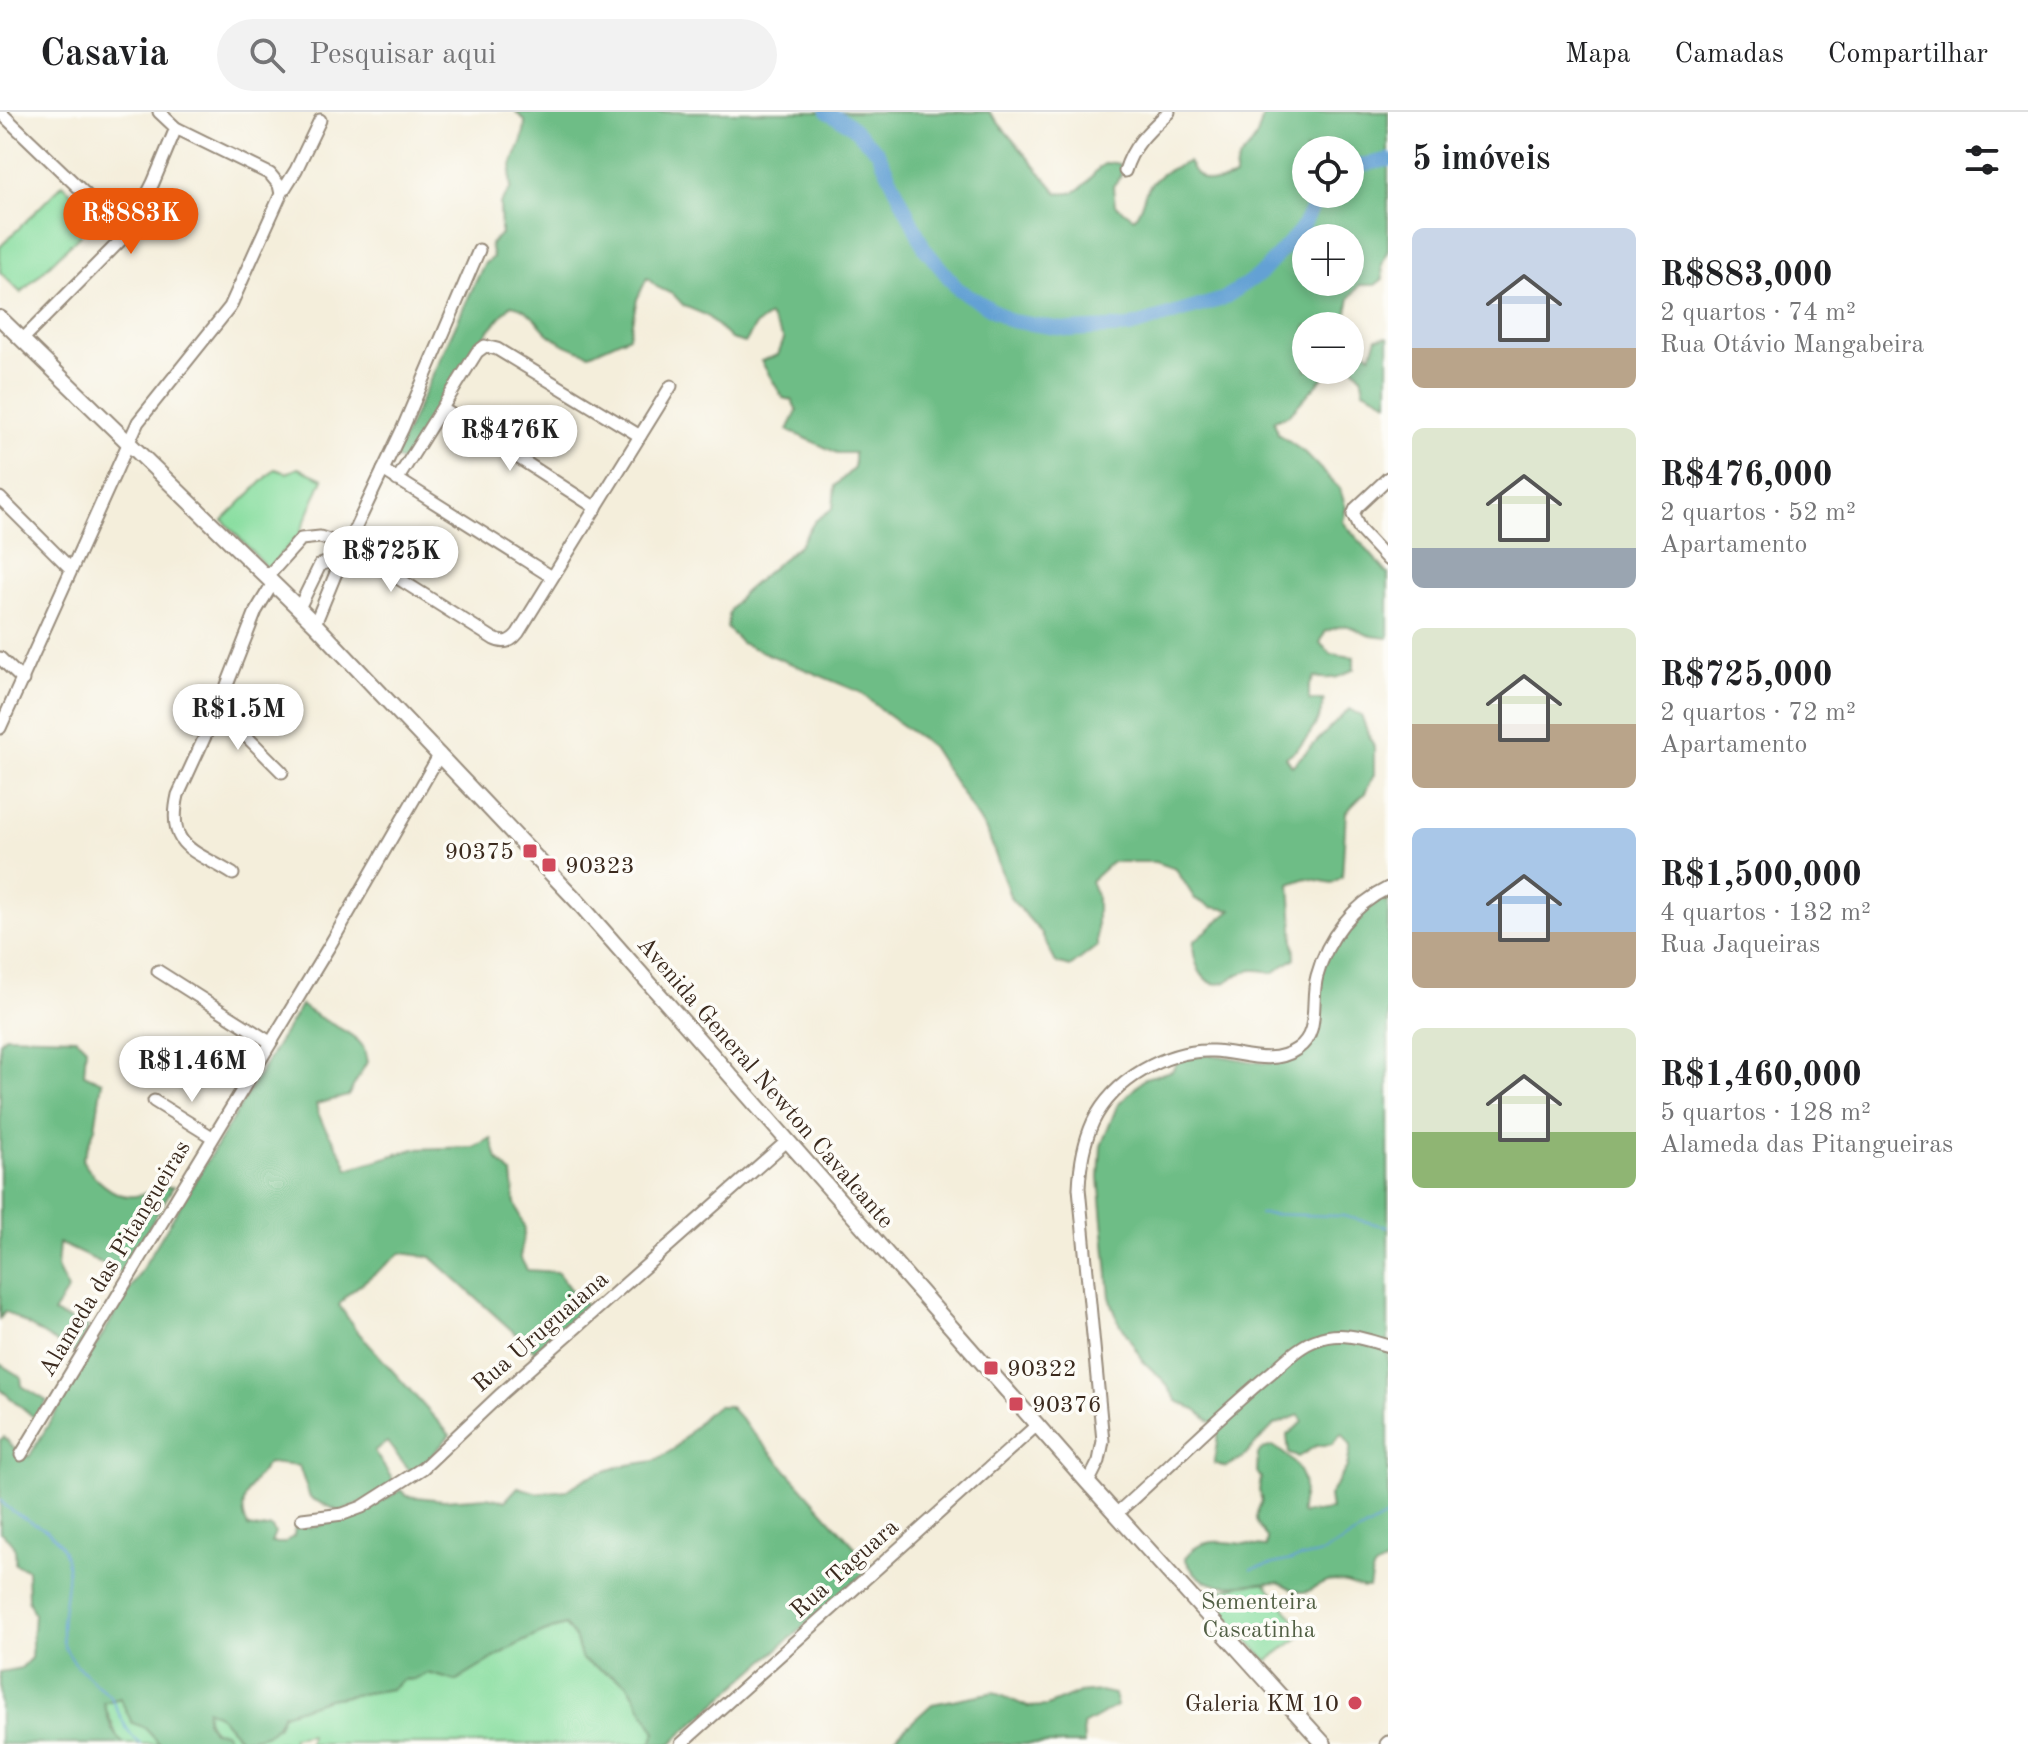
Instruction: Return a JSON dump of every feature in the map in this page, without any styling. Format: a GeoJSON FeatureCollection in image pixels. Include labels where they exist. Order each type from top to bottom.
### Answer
{"type":"FeatureCollection","features":[{"type":"Feature","properties":{"kind":"main road","name":"Avenida General Newton Cavalcante"},"geometry":{"type":"LineString","coordinates":[[0,318],[315,624],[578,902],[1088,1483],[1324,1744]]}},
{"type":"Feature","properties":{"kind":"street"},"geometry":{"type":"LineString","coordinates":[[0,112],[127,234]]}},
{"type":"Feature","properties":{"kind":"street"},"geometry":{"type":"LineString","coordinates":[[159,112],[176,128],[263,170],[276,179],[281,194]]}},
{"type":"Feature","properties":{"kind":"street"},"geometry":{"type":"LineString","coordinates":[[1125,171],[1136,144],[1169,112]]}},
{"type":"Feature","properties":{"kind":"street"},"geometry":{"type":"LineString","coordinates":[[0,728],[128,442],[143,414],[230,307],[281,194],[320,120]]}},
{"type":"Feature","properties":{"kind":"street"},"geometry":{"type":"LineString","coordinates":[[22,340],[127,234],[176,128]]}},
{"type":"Feature","properties":{"kind":"street"},"geometry":{"type":"LineString","coordinates":[[315,624],[479,250]]}},
{"type":"Feature","properties":{"kind":"street"},"geometry":{"type":"LineString","coordinates":[[397,480],[477,352],[490,346],[640,436]]}},
{"type":"Feature","properties":{"kind":"street"},"geometry":{"type":"LineString","coordinates":[[233,874],[178,838],[173,820],[178,795],[218,708],[256,611],[270,580],[296,544],[306,537],[320,537],[499,642],[506,642],[515,636],[671,386]]}},
{"type":"Feature","properties":{"kind":"street"},"geometry":{"type":"LineString","coordinates":[[443,409],[596,508]]}},
{"type":"Feature","properties":{"kind":"street"},"geometry":{"type":"LineString","coordinates":[[389,458],[404,469]]}},
{"type":"Feature","properties":{"kind":"street"},"geometry":{"type":"LineString","coordinates":[[383,470],[552,577]]}},
{"type":"Feature","properties":{"kind":"street"},"geometry":{"type":"LineString","coordinates":[[1388,478],[1356,508],[1353,515],[1360,530],[1388,560]]}},
{"type":"Feature","properties":{"kind":"street"},"geometry":{"type":"LineString","coordinates":[[0,498],[71,569]]}},
{"type":"Feature","properties":{"kind":"street"},"geometry":{"type":"LineString","coordinates":[[299,608],[320,565],[345,551]]}},
{"type":"Feature","properties":{"kind":"street"},"geometry":{"type":"LineString","coordinates":[[0,658],[23,680]]}},
{"type":"Feature","properties":{"kind":"street"},"geometry":{"type":"LineString","coordinates":[[218,708],[282,772]]}},
{"type":"Feature","properties":{"kind":"street","name":"Alameda das Pitangueiras"},"geometry":{"type":"LineString","coordinates":[[21,1455],[330,945],[440,754]]}},
{"type":"Feature","properties":{"kind":"street"},"geometry":{"type":"LineString","coordinates":[[1088,1483],[1099,1461],[1103,1441],[1079,1188],[1080,1161],[1093,1121],[1121,1087],[1160,1061],[1198,1050],[1264,1059],[1300,1048],[1309,1039],[1317,976],[1327,950],[1349,916],[1361,904],[1388,888]]}},
{"type":"Feature","properties":{"kind":"street"},"geometry":{"type":"LineString","coordinates":[[158,971],[270,1042]]}},
{"type":"Feature","properties":{"kind":"street"},"geometry":{"type":"LineString","coordinates":[[154,1101],[212,1137]]}},
{"type":"Feature","properties":{"kind":"street","name":"Rua Uruguaiana"},"geometry":{"type":"LineString","coordinates":[[302,1519],[322,1519],[362,1507],[423,1468],[501,1394],[787,1141]]}},
{"type":"Feature","properties":{"kind":"street"},"geometry":{"type":"LineString","coordinates":[[1117,1513],[1249,1391],[1309,1343],[1339,1336],[1363,1338],[1388,1346]]}},
{"type":"Feature","properties":{"kind":"street","name":"Rua Taguara"},"geometry":{"type":"LineString","coordinates":[[681,1744],[1037,1425]]}},
{"type":"Feature","properties":{"kind":"green space"},"geometry":{"type":"Polygon","coordinates":[[[516,112],[989,112],[1058,193],[1079,189],[1103,165],[1121,165],[1121,176],[1113,186],[1115,205],[1134,218],[1153,182],[1188,162],[1197,175],[1208,181],[1220,182],[1235,177],[1237,164],[1256,138],[1265,112],[1388,112],[1388,249],[1382,265],[1383,279],[1375,285],[1364,285],[1364,224],[1292,224],[1292,296],[1352,296],[1347,312],[1292,312],[1292,384],[1317,384],[1289,415],[1274,420],[1278,434],[1305,453],[1340,489],[1346,508],[1343,522],[1388,574],[1388,638],[1368,635],[1348,626],[1325,632],[1320,643],[1331,654],[1354,657],[1354,669],[1335,678],[1314,677],[1309,687],[1309,700],[1324,700],[1322,709],[1311,733],[1286,757],[1292,766],[1349,709],[1361,716],[1374,747],[1374,775],[1365,793],[1346,812],[1342,877],[1332,883],[1306,878],[1290,884],[1295,958],[1273,973],[1254,970],[1223,983],[1209,981],[1203,977],[1196,963],[1194,941],[1232,910],[1211,907],[1195,899],[1176,869],[1156,862],[1112,862],[1091,881],[1097,896],[1097,946],[1070,967],[1056,963],[1041,932],[1011,899],[988,834],[931,746],[860,692],[741,643],[727,628],[730,610],[743,593],[800,544],[815,521],[833,508],[835,486],[854,468],[854,453],[837,453],[788,430],[797,411],[792,400],[783,398],[761,361],[778,355],[784,339],[769,316],[756,325],[745,343],[731,339],[706,315],[684,306],[674,295],[647,278],[637,299],[629,336],[590,354],[559,342],[528,313],[511,305],[489,330],[405,462],[396,459],[484,264],[493,257],[490,244],[501,234],[500,204],[511,188],[511,170],[525,121],[516,112]]]}},
{"type":"Feature","properties":{"kind":"green space"},"geometry":{"type":"Polygon","coordinates":[[[63,184],[97,218],[21,293],[0,272],[0,247],[63,184]]]}},
{"type":"Feature","properties":{"kind":"green space"},"geometry":{"type":"Polygon","coordinates":[[[1388,337],[1388,402],[1364,390],[1364,349],[1371,355],[1377,338],[1388,337]]]}},
{"type":"Feature","properties":{"kind":"green space"},"geometry":{"type":"Polygon","coordinates":[[[298,468],[323,479],[299,535],[268,569],[223,520],[275,469],[287,473],[298,468]]]}},
{"type":"Feature","properties":{"kind":"green space"},"geometry":{"type":"Polygon","coordinates":[[[1388,894],[1388,1561],[1373,1570],[1369,1588],[1333,1581],[1304,1592],[1275,1582],[1212,1583],[1193,1571],[1185,1558],[1192,1550],[1211,1542],[1266,1547],[1267,1538],[1256,1517],[1262,1501],[1259,1491],[1261,1478],[1257,1472],[1258,1454],[1263,1449],[1273,1446],[1298,1469],[1304,1488],[1301,1514],[1331,1510],[1329,1496],[1347,1467],[1351,1446],[1342,1433],[1332,1444],[1316,1446],[1298,1457],[1289,1454],[1287,1435],[1303,1422],[1299,1415],[1274,1425],[1241,1459],[1225,1467],[1214,1463],[1219,1428],[1196,1410],[1177,1401],[1164,1381],[1143,1361],[1117,1318],[1110,1297],[1099,1178],[1101,1146],[1117,1106],[1145,1078],[1172,1071],[1179,1059],[1206,1055],[1273,1063],[1294,1059],[1305,1053],[1316,1033],[1320,982],[1331,948],[1357,916],[1388,894]]]}},
{"type":"Feature","properties":{"kind":"green space"},"geometry":{"type":"Polygon","coordinates":[[[301,1005],[356,1039],[364,1050],[367,1062],[348,1096],[316,1104],[348,1169],[414,1149],[474,1147],[491,1138],[497,1159],[512,1174],[515,1203],[525,1229],[520,1257],[527,1270],[557,1272],[576,1297],[590,1309],[539,1355],[431,1257],[401,1253],[347,1295],[339,1305],[356,1330],[450,1435],[426,1462],[410,1472],[387,1442],[374,1451],[396,1485],[341,1512],[310,1498],[299,1466],[268,1463],[244,1501],[244,1517],[248,1527],[271,1527],[275,1533],[271,1543],[285,1543],[294,1536],[295,1528],[315,1527],[371,1508],[401,1490],[406,1496],[444,1500],[487,1497],[505,1501],[518,1487],[538,1493],[567,1490],[588,1477],[621,1466],[654,1461],[674,1449],[707,1413],[718,1406],[729,1406],[872,1566],[670,1744],[651,1744],[656,1732],[627,1683],[582,1660],[576,1640],[565,1625],[523,1642],[456,1681],[428,1673],[415,1679],[402,1680],[391,1689],[328,1699],[283,1714],[271,1731],[261,1736],[240,1739],[220,1716],[207,1709],[206,1720],[213,1731],[224,1732],[230,1740],[228,1744],[160,1744],[144,1727],[132,1723],[120,1698],[104,1703],[113,1731],[125,1744],[0,1744],[0,1672],[21,1668],[31,1658],[34,1614],[28,1599],[27,1569],[15,1564],[14,1545],[0,1532],[0,1440],[4,1437],[17,1451],[29,1457],[301,1005]]]}},
{"type":"Feature","properties":{"kind":"green space"},"geometry":{"type":"Polygon","coordinates":[[[5,1036],[76,1038],[86,1048],[84,1074],[102,1082],[95,1128],[82,1160],[97,1179],[119,1194],[135,1196],[160,1187],[173,1187],[122,1273],[59,1243],[57,1268],[68,1290],[53,1313],[89,1328],[74,1353],[5,1311],[0,1319],[0,1042],[5,1036]]]}},
{"type":"Feature","properties":{"kind":"green space"},"geometry":{"type":"Polygon","coordinates":[[[0,1364],[21,1377],[22,1386],[47,1401],[36,1419],[0,1389],[0,1364]]]}},
{"type":"Feature","properties":{"kind":"green space","name":"Sementeira Cascatinha"},"geometry":{"type":"Polygon","coordinates":[[[1263,1580],[1305,1633],[1267,1661],[1205,1594],[1263,1580]]]}},
{"type":"Feature","properties":{"kind":"green space"},"geometry":{"type":"Polygon","coordinates":[[[566,1625],[576,1640],[582,1660],[627,1683],[656,1732],[651,1744],[309,1744],[310,1734],[293,1737],[292,1744],[228,1744],[230,1740],[209,1724],[207,1708],[220,1716],[240,1739],[277,1727],[283,1714],[328,1699],[391,1689],[402,1680],[415,1679],[428,1673],[456,1681],[523,1642],[566,1625]]]}},
{"type":"Feature","properties":{"kind":"green space"},"geometry":{"type":"Polygon","coordinates":[[[1100,1691],[1114,1694],[1117,1706],[1083,1725],[1084,1744],[888,1744],[932,1704],[994,1692],[1028,1707],[1047,1706],[1078,1693],[1100,1691]]]}},
{"type":"Feature","properties":{"kind":"green space"},"geometry":{"type":"Polygon","coordinates":[[[120,1698],[132,1722],[144,1727],[160,1744],[125,1744],[119,1741],[103,1702],[120,1698]]]}},
{"type":"Feature","properties":{"kind":"waterway"},"geometry":{"type":"LineString","coordinates":[[827,112],[849,124],[878,152],[925,249],[958,289],[1011,321],[1070,330],[1129,327],[1223,299],[1262,273],[1302,228],[1312,208]]}},
{"type":"Feature","properties":{"kind":"waterway"},"geometry":{"type":"LineString","coordinates":[[1364,164],[1388,160]]}},
{"type":"Feature","properties":{"kind":"waterway"},"geometry":{"type":"LineString","coordinates":[[1260,1214],[1343,1216],[1388,1227]]}},
{"type":"Feature","properties":{"kind":"waterway"},"geometry":{"type":"LineString","coordinates":[[0,1500],[16,1514],[45,1530],[60,1545],[67,1565],[62,1620],[65,1647],[77,1665],[110,1696],[127,1728],[141,1744]]}},
{"type":"Feature","properties":{"kind":"waterway"},"geometry":{"type":"LineString","coordinates":[[1251,1569],[1322,1553],[1388,1516]]}},
{"type":"Feature","properties":{"kind":"place","name":"90375"},"geometry":{"type":"Point","coordinates":[530,851]}},
{"type":"Feature","properties":{"kind":"place","name":"90323"},"geometry":{"type":"Point","coordinates":[549,865]}},
{"type":"Feature","properties":{"kind":"place","name":"90322"},"geometry":{"type":"Point","coordinates":[991,1368]}},
{"type":"Feature","properties":{"kind":"place","name":"90376"},"geometry":{"type":"Point","coordinates":[1016,1404]}},
{"type":"Feature","properties":{"kind":"place","name":"Galeria KM 10"},"geometry":{"type":"Point","coordinates":[1355,1703]}}]}
